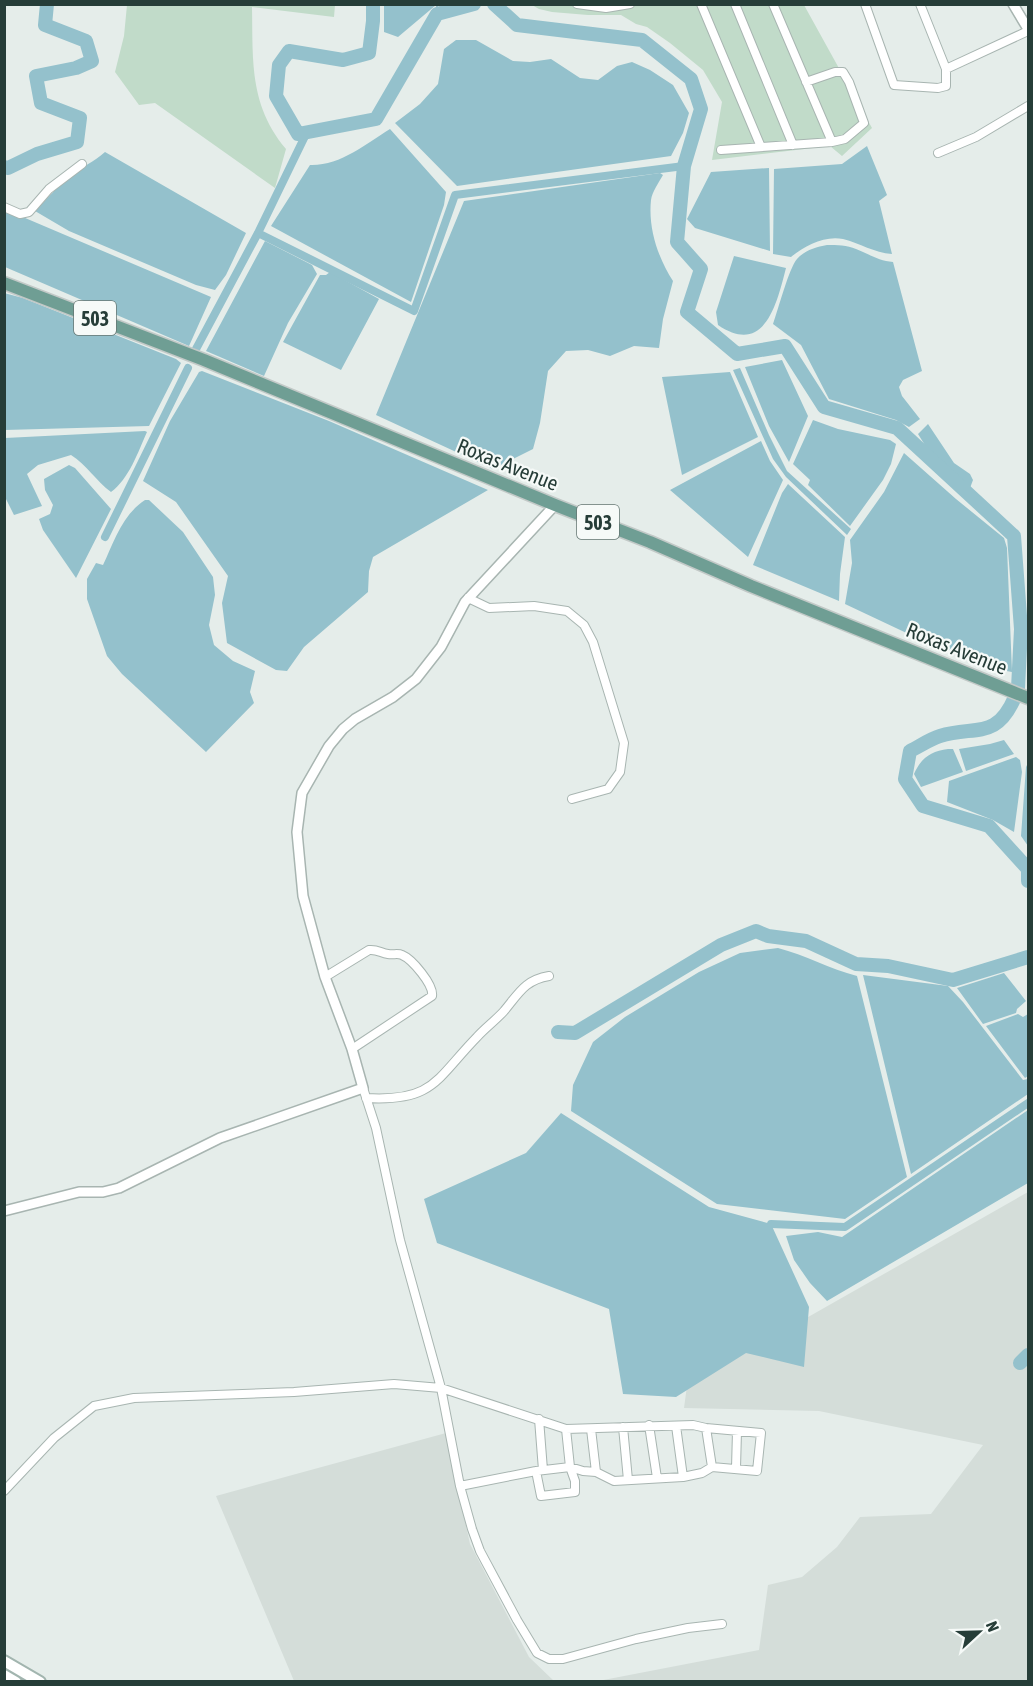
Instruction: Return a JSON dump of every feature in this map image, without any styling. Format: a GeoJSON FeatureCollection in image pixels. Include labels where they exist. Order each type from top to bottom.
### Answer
{"type":"FeatureCollection","features":[{"type":"Feature","properties":{"kind":"main road","name":"Roxas Avenue"},"geometry":{"type":"LineString","coordinates":[[4,283],[204,360],[1029,698]]}},
{"type":"Feature","properties":{"kind":"main road"},"geometry":{"type":"LineString","coordinates":[[4,1661],[40,1682]]}},
{"type":"Feature","properties":{"kind":"main road"},"geometry":{"type":"LineString","coordinates":[[4,1675],[16,1682]]}},
{"type":"Feature","properties":{"kind":"street"},"geometry":{"type":"LineString","coordinates":[[577,4],[622,7],[630,4]]}},
{"type":"Feature","properties":{"kind":"street"},"geometry":{"type":"LineString","coordinates":[[701,4],[761,147]]}},
{"type":"Feature","properties":{"kind":"street"},"geometry":{"type":"LineString","coordinates":[[735,4],[793,145]]}},
{"type":"Feature","properties":{"kind":"street"},"geometry":{"type":"LineString","coordinates":[[773,4],[832,142]]}},
{"type":"Feature","properties":{"kind":"street"},"geometry":{"type":"LineString","coordinates":[[865,4],[894,85],[938,88],[946,86],[946,69],[920,4]]}},
{"type":"Feature","properties":{"kind":"street"},"geometry":{"type":"LineString","coordinates":[[946,69],[1029,30],[1013,4]]}},
{"type":"Feature","properties":{"kind":"street"},"geometry":{"type":"LineString","coordinates":[[721,150],[832,142],[845,139],[864,123],[843,72],[835,72],[806,82]]}},
{"type":"Feature","properties":{"kind":"street"},"geometry":{"type":"LineString","coordinates":[[938,153],[976,137],[1029,106]]}},
{"type":"Feature","properties":{"kind":"street"},"geometry":{"type":"LineString","coordinates":[[4,207],[20,214],[29,212],[49,189],[82,164]]}},
{"type":"Feature","properties":{"kind":"street"},"geometry":{"type":"LineString","coordinates":[[555,505],[468,598],[429,663],[404,690],[355,719],[329,746],[302,793],[297,832],[303,896],[326,977],[352,1049],[376,1128],[400,1240],[441,1388],[460,1486],[472,1529],[480,1551],[517,1620],[537,1653],[549,1659],[563,1659],[636,1639],[688,1628],[722,1624]]}},
{"type":"Feature","properties":{"kind":"street"},"geometry":{"type":"LineString","coordinates":[[468,598],[489,608],[534,606],[567,611],[584,625],[593,642],[624,743],[620,772],[608,789],[572,799]]}},
{"type":"Feature","properties":{"kind":"street"},"geometry":{"type":"LineString","coordinates":[[326,977],[369,950],[375,949],[388,954],[404,956],[432,986],[432,996],[352,1049]]}},
{"type":"Feature","properties":{"kind":"street"},"geometry":{"type":"LineString","coordinates":[[366,1098],[392,1100],[434,1084],[476,1037],[501,1014],[528,982],[549,976]]}},
{"type":"Feature","properties":{"kind":"street"},"geometry":{"type":"LineString","coordinates":[[4,1211],[79,1192],[103,1192],[119,1188],[219,1138],[363,1088]]}},
{"type":"Feature","properties":{"kind":"street"},"geometry":{"type":"LineString","coordinates":[[4,1491],[54,1438],[93,1406],[134,1398],[294,1392],[394,1384],[441,1388],[566,1429],[693,1425],[761,1432],[757,1471],[712,1467],[702,1473],[683,1477],[614,1481],[596,1472],[570,1467],[539,1470],[460,1486]]}},
{"type":"Feature","properties":{"kind":"street"},"geometry":{"type":"LineString","coordinates":[[539,1419],[539,1470],[542,1496],[576,1492],[570,1467],[566,1429]]}},
{"type":"Feature","properties":{"kind":"street"},"geometry":{"type":"LineString","coordinates":[[650,1425],[657,1478]]}},
{"type":"Feature","properties":{"kind":"street"},"geometry":{"type":"LineString","coordinates":[[675,1425],[683,1477]]}},
{"type":"Feature","properties":{"kind":"street"},"geometry":{"type":"LineString","coordinates":[[623,1426],[628,1480]]}},
{"type":"Feature","properties":{"kind":"street"},"geometry":{"type":"LineString","coordinates":[[706,1428],[712,1467]]}},
{"type":"Feature","properties":{"kind":"street"},"geometry":{"type":"LineString","coordinates":[[591,1430],[596,1472]]}},
{"type":"Feature","properties":{"kind":"street"},"geometry":{"type":"LineString","coordinates":[[736,1468],[737,1431]]}},
{"type":"Feature","properties":{"kind":"shaded area"},"geometry":{"type":"Polygon","coordinates":[[[1028,1192],[1028,1681],[593,1682],[759,1650],[768,1585],[802,1577],[837,1547],[860,1517],[931,1514],[983,1445],[819,1411],[684,1408],[687,1386],[1028,1192]]]}},
{"type":"Feature","properties":{"kind":"shaded area"},"geometry":{"type":"Polygon","coordinates":[[[446,1433],[470,1544],[529,1657],[554,1681],[294,1681],[216,1496],[446,1433]]]}},
{"type":"Feature","properties":{"kind":"green space"},"geometry":{"type":"Polygon","coordinates":[[[127,5],[335,5],[334,17],[252,7],[253,64],[259,99],[265,116],[286,149],[275,188],[155,103],[139,105],[115,72],[124,36],[127,5]]]}},
{"type":"Feature","properties":{"kind":"green space"},"geometry":{"type":"Polygon","coordinates":[[[532,5],[804,5],[872,128],[842,156],[830,146],[712,160],[722,102],[703,70],[647,27],[636,24],[621,15],[552,12],[532,5]]]}},
{"type":"Feature","properties":{"kind":"water"},"geometry":{"type":"Polygon","coordinates":[[[384,4],[436,5],[398,37],[384,32],[384,4]]]}},
{"type":"Feature","properties":{"kind":"water"},"geometry":{"type":"Polygon","coordinates":[[[456,40],[476,40],[513,61],[530,62],[551,59],[580,78],[598,80],[617,66],[632,62],[650,70],[673,85],[689,113],[683,133],[671,156],[457,186],[395,123],[420,104],[438,84],[444,49],[456,40]]]}},
{"type":"Feature","properties":{"kind":"water"},"geometry":{"type":"Polygon","coordinates":[[[390,129],[446,192],[444,205],[411,302],[271,226],[310,165],[342,158],[390,129]]]}},
{"type":"Feature","properties":{"kind":"water"},"geometry":{"type":"Polygon","coordinates":[[[867,146],[887,195],[879,201],[892,254],[836,238],[815,242],[791,257],[773,254],[774,169],[842,164],[867,146]]]}},
{"type":"Feature","properties":{"kind":"water"},"geometry":{"type":"Polygon","coordinates":[[[105,152],[246,233],[226,275],[215,290],[196,285],[69,231],[35,211],[69,177],[105,152]]]}},
{"type":"Feature","properties":{"kind":"water"},"geometry":{"type":"Polygon","coordinates":[[[769,168],[770,251],[695,228],[687,219],[711,172],[769,168]]]}},
{"type":"Feature","properties":{"kind":"water"},"geometry":{"type":"Polygon","coordinates":[[[660,173],[663,175],[651,200],[651,221],[659,253],[673,281],[663,319],[659,348],[634,346],[610,356],[588,350],[566,351],[548,371],[540,423],[533,449],[493,469],[376,415],[464,201],[660,173]]]}},
{"type":"Feature","properties":{"kind":"water"},"geometry":{"type":"Polygon","coordinates":[[[4,209],[211,297],[189,346],[5,267],[4,209]]]}},
{"type":"Feature","properties":{"kind":"water"},"geometry":{"type":"Polygon","coordinates":[[[265,241],[312,265],[317,274],[288,323],[264,376],[206,351],[265,241]]]}},
{"type":"Feature","properties":{"kind":"water"},"geometry":{"type":"Polygon","coordinates":[[[827,245],[849,247],[893,262],[922,371],[903,380],[899,387],[902,396],[920,419],[909,427],[896,420],[829,399],[801,345],[773,324],[787,280],[797,259],[811,249],[827,245]]]}},
{"type":"Feature","properties":{"kind":"water"},"geometry":{"type":"Polygon","coordinates":[[[734,256],[786,268],[773,310],[758,330],[747,335],[734,333],[718,325],[716,312],[734,256]]]}},
{"type":"Feature","properties":{"kind":"water"},"geometry":{"type":"Polygon","coordinates":[[[330,272],[379,299],[341,370],[283,342],[320,275],[330,272]]]}},
{"type":"Feature","properties":{"kind":"water"},"geometry":{"type":"Polygon","coordinates":[[[4,293],[23,298],[181,363],[149,426],[5,430],[4,293]]]}},
{"type":"Feature","properties":{"kind":"water"},"geometry":{"type":"Polygon","coordinates":[[[782,360],[808,416],[789,462],[769,426],[745,367],[782,360]]]}},
{"type":"Feature","properties":{"kind":"water"},"geometry":{"type":"Polygon","coordinates":[[[740,368],[787,471],[851,529],[847,535],[786,477],[773,459],[733,370],[740,368]]]}},
{"type":"Feature","properties":{"kind":"water"},"geometry":{"type":"Polygon","coordinates":[[[202,371],[329,421],[488,490],[373,557],[369,571],[368,592],[304,647],[287,671],[276,670],[227,643],[222,603],[228,576],[176,502],[143,481],[170,421],[199,372],[202,371]]]}},
{"type":"Feature","properties":{"kind":"water"},"geometry":{"type":"Polygon","coordinates":[[[730,372],[758,437],[682,475],[662,377],[730,372]]]}},
{"type":"Feature","properties":{"kind":"water"},"geometry":{"type":"Polygon","coordinates":[[[813,420],[838,429],[890,440],[896,444],[891,464],[883,480],[850,526],[808,485],[810,480],[793,464],[813,420]]]}},
{"type":"Feature","properties":{"kind":"water"},"geometry":{"type":"Polygon","coordinates":[[[928,424],[954,463],[970,474],[973,480],[970,488],[928,450],[918,434],[928,424]]]}},
{"type":"Feature","properties":{"kind":"water"},"geometry":{"type":"Polygon","coordinates":[[[147,432],[132,465],[123,480],[111,492],[71,455],[38,465],[27,474],[42,506],[14,515],[5,497],[5,438],[147,432]]]}},
{"type":"Feature","properties":{"kind":"water"},"geometry":{"type":"Polygon","coordinates":[[[761,441],[770,461],[783,480],[748,557],[670,490],[761,441]]]}},
{"type":"Feature","properties":{"kind":"water"},"geometry":{"type":"Polygon","coordinates":[[[904,453],[1004,538],[1007,548],[1012,672],[1001,670],[915,637],[845,604],[852,563],[850,540],[884,492],[904,453]]]}},
{"type":"Feature","properties":{"kind":"water"},"geometry":{"type":"Polygon","coordinates":[[[69,465],[75,468],[111,509],[76,578],[43,530],[39,519],[50,514],[53,505],[45,490],[44,479],[69,465]]]}},
{"type":"Feature","properties":{"kind":"water"},"geometry":{"type":"Polygon","coordinates":[[[788,484],[845,537],[839,601],[753,565],[782,493],[788,484]]]}},
{"type":"Feature","properties":{"kind":"water"},"geometry":{"type":"Polygon","coordinates":[[[145,500],[149,500],[183,532],[213,577],[215,595],[209,625],[214,645],[233,661],[255,671],[250,692],[254,703],[206,752],[122,674],[107,656],[87,599],[87,579],[96,563],[103,565],[130,513],[145,500]]]}},
{"type":"Feature","properties":{"kind":"water"},"geometry":{"type":"Polygon","coordinates":[[[1004,740],[1014,754],[966,771],[959,749],[1004,740]]]}},
{"type":"Feature","properties":{"kind":"water"},"geometry":{"type":"Polygon","coordinates":[[[953,749],[963,772],[921,787],[914,774],[920,764],[932,754],[953,749]]]}},
{"type":"Feature","properties":{"kind":"water"},"geometry":{"type":"Polygon","coordinates":[[[1016,757],[1020,760],[1022,772],[1014,832],[993,820],[947,802],[949,781],[1016,757]]]}},
{"type":"Feature","properties":{"kind":"water"},"geometry":{"type":"Polygon","coordinates":[[[1028,763],[1028,846],[1021,836],[1028,763]]]}},
{"type":"Feature","properties":{"kind":"water"},"geometry":{"type":"Polygon","coordinates":[[[778,948],[857,976],[907,1177],[845,1219],[717,1204],[571,1111],[573,1085],[593,1042],[625,1017],[699,972],[740,953],[778,948]]]}},
{"type":"Feature","properties":{"kind":"water"},"geometry":{"type":"Polygon","coordinates":[[[1004,973],[1026,1001],[1016,1013],[983,1024],[957,988],[1004,973]]]}},
{"type":"Feature","properties":{"kind":"water"},"geometry":{"type":"Polygon","coordinates":[[[863,975],[948,986],[1023,1080],[1028,1079],[1028,1094],[911,1174],[863,975]]]}},
{"type":"Feature","properties":{"kind":"water"},"geometry":{"type":"Polygon","coordinates":[[[1018,1014],[1023,1017],[1028,1014],[1028,1076],[1025,1078],[986,1026],[1018,1014]]]}},
{"type":"Feature","properties":{"kind":"water"},"geometry":{"type":"Polygon","coordinates":[[[1028,1110],[1028,1183],[827,1301],[810,1283],[794,1260],[786,1236],[818,1232],[842,1237],[1028,1110]]]}},
{"type":"Feature","properties":{"kind":"water"},"geometry":{"type":"Polygon","coordinates":[[[561,1113],[709,1207],[771,1224],[809,1307],[804,1367],[746,1353],[676,1397],[623,1394],[609,1309],[437,1243],[424,1199],[526,1153],[561,1113]]]}},
{"type":"Feature","properties":{"kind":"waterway"},"geometry":{"type":"LineString","coordinates":[[4,167],[8,168],[37,154],[77,142],[80,118],[41,103],[36,76],[76,68],[92,61],[86,41],[45,25],[47,4]]}},
{"type":"Feature","properties":{"kind":"waterway"},"geometry":{"type":"LineString","coordinates":[[373,4],[369,53],[343,60],[289,51],[279,65],[276,96],[298,134],[376,119],[437,14],[474,4]]}},
{"type":"Feature","properties":{"kind":"waterway"},"geometry":{"type":"LineString","coordinates":[[437,4],[437,14]]}},
{"type":"Feature","properties":{"kind":"waterway"},"geometry":{"type":"LineString","coordinates":[[494,4],[517,25],[642,40],[691,79],[701,109],[684,166],[677,242],[701,269],[687,312],[737,354],[785,346],[824,407],[897,428],[1014,536],[1021,629],[1018,688]]}},
{"type":"Feature","properties":{"kind":"waterway"},"geometry":{"type":"LineString","coordinates":[[196,349],[258,233],[307,132]]}},
{"type":"Feature","properties":{"kind":"waterway"},"geometry":{"type":"LineString","coordinates":[[258,233],[414,311],[455,195],[684,166]]}},
{"type":"Feature","properties":{"kind":"waterway"},"geometry":{"type":"LineString","coordinates":[[105,537],[188,368]]}},
{"type":"Feature","properties":{"kind":"waterway"},"geometry":{"type":"LineString","coordinates":[[1015,697],[1008,711],[992,726],[940,736],[910,751],[905,779],[923,806],[989,826],[1028,869],[1028,881]]}},
{"type":"Feature","properties":{"kind":"waterway"},"geometry":{"type":"LineString","coordinates":[[558,1032],[575,1033],[721,945],[756,931],[768,936],[806,941],[856,964],[888,966],[953,980],[1028,957]]}},
{"type":"Feature","properties":{"kind":"waterway"},"geometry":{"type":"LineString","coordinates":[[771,1224],[845,1227],[1028,1103]]}},
{"type":"Feature","properties":{"kind":"waterway"},"geometry":{"type":"LineString","coordinates":[[1020,1363],[1028,1355]]}}]}
